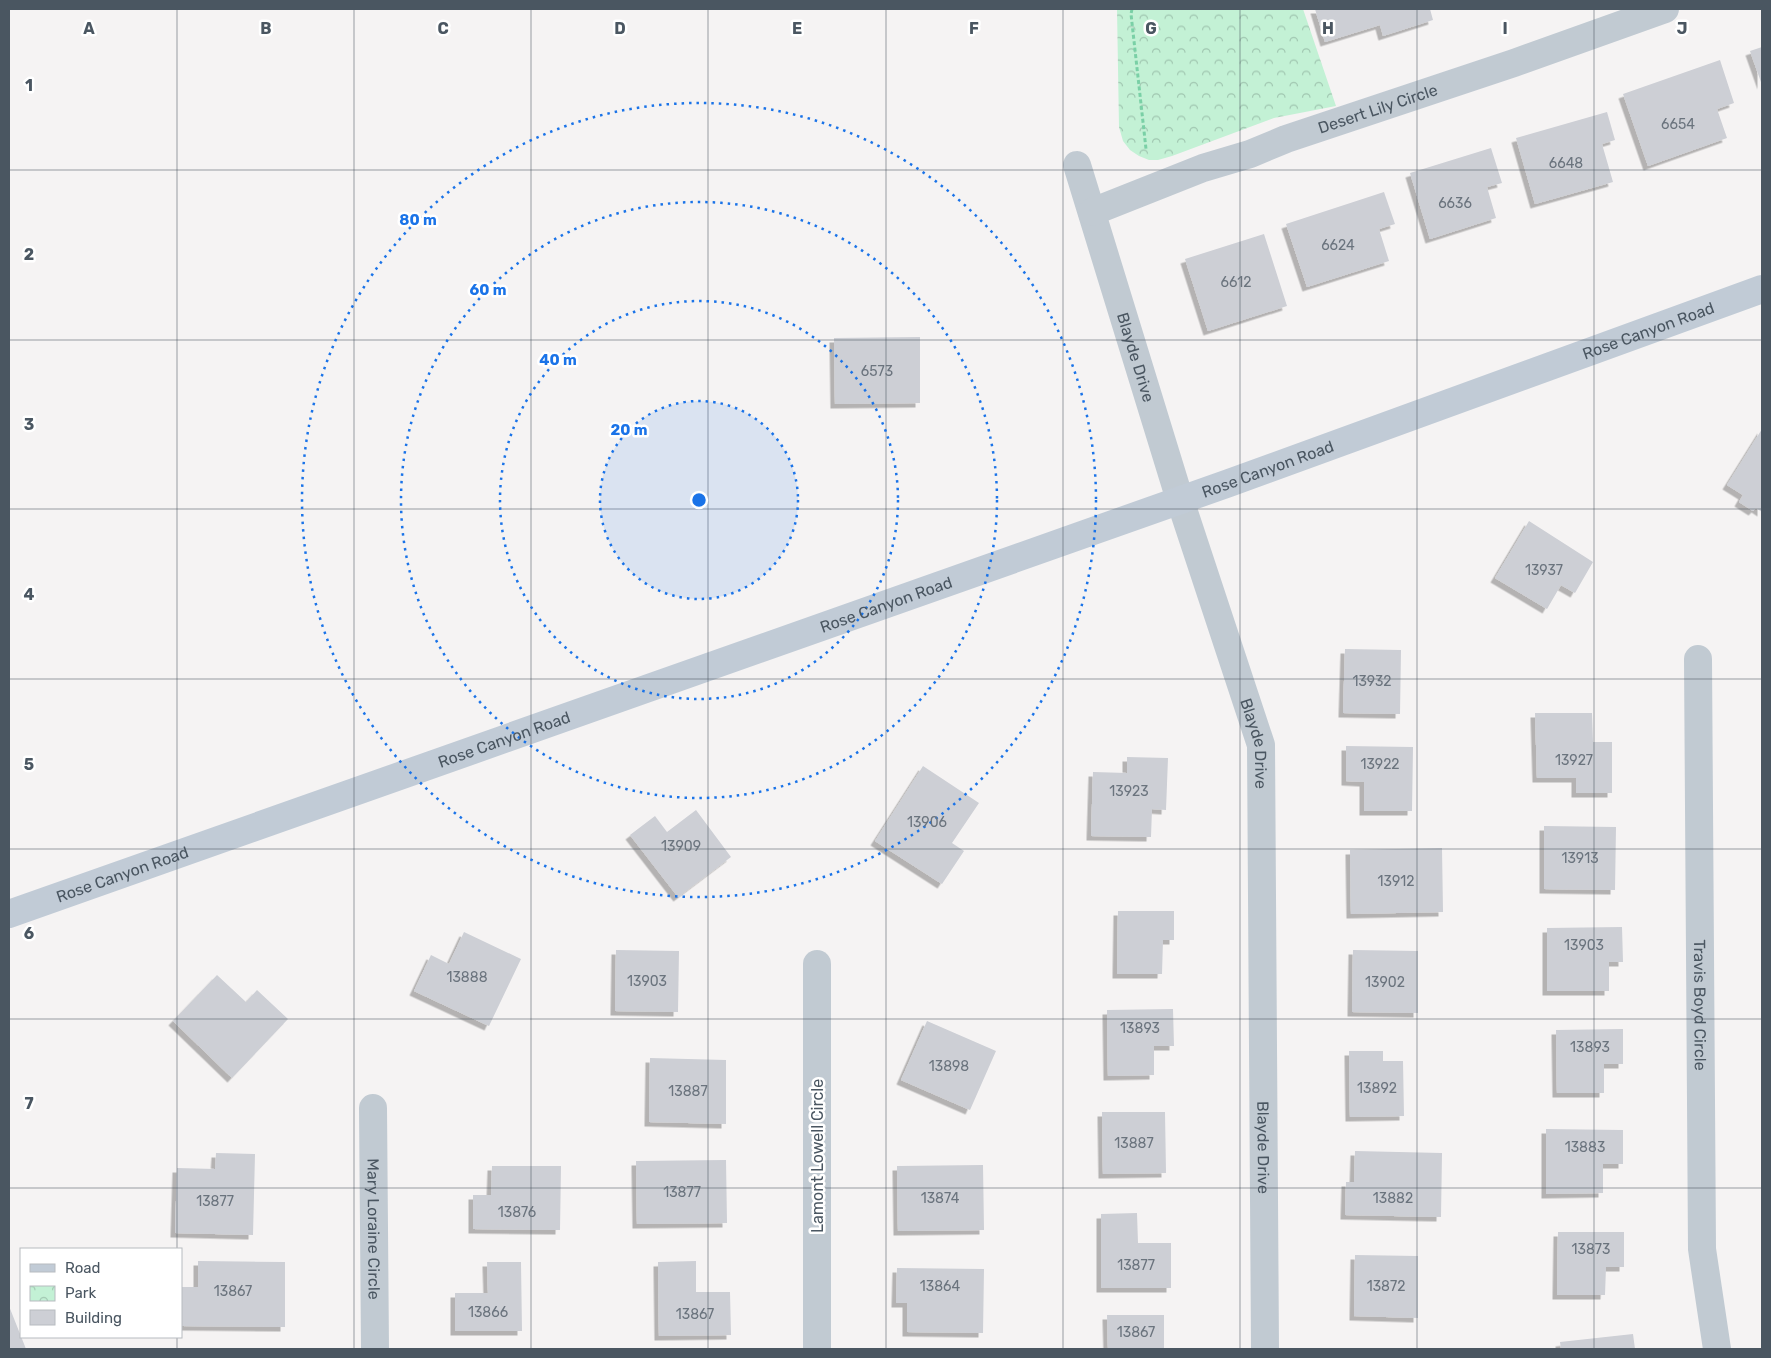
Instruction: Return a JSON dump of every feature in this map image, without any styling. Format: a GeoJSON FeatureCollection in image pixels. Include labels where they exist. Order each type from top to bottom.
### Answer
{"type":"FeatureCollection","features":[{"type":"Feature","properties":{"kind":"street","name":"Desert Lily Circle"},"geometry":{"type":"LineString","coordinates":[[1092,212],[1203,168],[1250,154],[1286,139],[1514,63],[1665,9]]}},
{"type":"Feature","properties":{"kind":"street","name":"Blayde Drive"},"geometry":{"type":"LineString","coordinates":[[1078,165],[1180,500],[1260,745],[1265,1349]]}},
{"type":"Feature","properties":{"kind":"street","name":"Rose Canyon Road"},"geometry":{"type":"LineString","coordinates":[[9,914],[1229,483],[1762,289]]}},
{"type":"Feature","properties":{"kind":"street","name":"Travis Boyd Circle"},"geometry":{"type":"LineString","coordinates":[[1698,659],[1702,1249],[1718,1349]]}},
{"type":"Feature","properties":{"kind":"street","name":"Lamont Lowell Circle"},"geometry":{"type":"LineString","coordinates":[[817,964],[817,1349]]}},
{"type":"Feature","properties":{"kind":"street","name":"Mary Loraine Circle"},"geometry":{"type":"LineString","coordinates":[[373,1108],[375,1349]]}},
{"type":"Feature","properties":{"kind":"path"},"geometry":{"type":"LineString","coordinates":[[1132,9],[1146,149]]}},
{"type":"Feature","properties":{"kind":"green space"},"geometry":{"type":"Polygon","coordinates":[[[1117,9],[1303,9],[1336,106],[1274,118],[1158,160],[1149,160],[1139,156],[1130,150],[1123,141],[1119,127],[1117,9]]]}},
{"type":"Feature","properties":{"kind":"building"},"geometry":{"type":"Polygon","coordinates":[[[1315,9],[1430,9],[1433,20],[1383,36],[1380,25],[1325,42],[1315,9]]]}},
{"type":"Feature","properties":{"kind":"building"},"geometry":{"type":"Polygon","coordinates":[[[1762,47],[1762,85],[1750,51],[1762,47]]]}},
{"type":"Feature","properties":{"kind":"building"},"geometry":{"type":"Polygon","coordinates":[[[1720,60],[1734,103],[1717,109],[1727,138],[1648,166],[1623,94],[1720,60]]]}},
{"type":"Feature","properties":{"kind":"building"},"geometry":{"type":"Polygon","coordinates":[[[1607,112],[1615,140],[1602,144],[1613,182],[1535,204],[1516,138],[1607,112]]]}},
{"type":"Feature","properties":{"kind":"building"},"geometry":{"type":"Polygon","coordinates":[[[1491,148],[1502,183],[1487,187],[1496,218],[1430,239],[1410,173],[1491,148]]]}},
{"type":"Feature","properties":{"kind":"building"},"geometry":{"type":"Polygon","coordinates":[[[1384,192],[1395,224],[1379,229],[1389,261],[1307,287],[1286,224],[1384,192]]]}},
{"type":"Feature","properties":{"kind":"building"},"geometry":{"type":"Polygon","coordinates":[[[1264,234],[1287,306],[1208,331],[1185,259],[1264,234]]]}},
{"type":"Feature","properties":{"kind":"building"},"geometry":{"type":"Polygon","coordinates":[[[920,337],[920,403],[835,404],[834,338],[920,337]]]}},
{"type":"Feature","properties":{"kind":"building"},"geometry":{"type":"Polygon","coordinates":[[[1762,429],[1762,512],[1756,508],[1753,511],[1739,502],[1743,495],[1727,485],[1762,429]]]}},
{"type":"Feature","properties":{"kind":"building"},"geometry":{"type":"Polygon","coordinates":[[[1529,521],[1593,562],[1575,593],[1561,585],[1547,609],[1495,578],[1529,521]]]}},
{"type":"Feature","properties":{"kind":"building"},"geometry":{"type":"Polygon","coordinates":[[[1345,649],[1401,650],[1400,714],[1343,713],[1345,649]]]}},
{"type":"Feature","properties":{"kind":"building"},"geometry":{"type":"Polygon","coordinates":[[[1535,713],[1592,713],[1593,742],[1612,742],[1612,793],[1576,793],[1576,778],[1537,778],[1535,713]]]}},
{"type":"Feature","properties":{"kind":"building"},"geometry":{"type":"Polygon","coordinates":[[[1346,746],[1413,747],[1412,811],[1364,811],[1364,782],[1346,781],[1346,746]]]}},
{"type":"Feature","properties":{"kind":"building"},"geometry":{"type":"Polygon","coordinates":[[[1127,757],[1168,758],[1166,810],[1152,809],[1151,837],[1091,836],[1093,772],[1127,773],[1127,757]]]}},
{"type":"Feature","properties":{"kind":"building"},"geometry":{"type":"Polygon","coordinates":[[[923,766],[979,803],[952,843],[964,851],[942,884],[875,841],[923,766]]]}},
{"type":"Feature","properties":{"kind":"building"},"geometry":{"type":"Polygon","coordinates":[[[696,810],[731,857],[678,897],[630,835],[655,816],[667,832],[696,810]]]}},
{"type":"Feature","properties":{"kind":"building"},"geometry":{"type":"Polygon","coordinates":[[[1544,826],[1616,827],[1615,890],[1544,889],[1544,826]]]}},
{"type":"Feature","properties":{"kind":"building"},"geometry":{"type":"Polygon","coordinates":[[[1442,848],[1443,912],[1351,914],[1350,850],[1442,848]]]}},
{"type":"Feature","properties":{"kind":"building"},"geometry":{"type":"Polygon","coordinates":[[[1118,911],[1174,911],[1174,940],[1163,940],[1162,974],[1117,974],[1118,911]]]}},
{"type":"Feature","properties":{"kind":"building"},"geometry":{"type":"Polygon","coordinates":[[[1622,927],[1623,962],[1609,962],[1609,991],[1547,991],[1547,928],[1622,927]]]}},
{"type":"Feature","properties":{"kind":"building"},"geometry":{"type":"Polygon","coordinates":[[[464,932],[521,959],[489,1026],[414,991],[431,955],[449,964],[464,932]]]}},
{"type":"Feature","properties":{"kind":"building"},"geometry":{"type":"Polygon","coordinates":[[[616,950],[679,951],[678,1012],[615,1011],[616,950]]]}},
{"type":"Feature","properties":{"kind":"building"},"geometry":{"type":"Polygon","coordinates":[[[1353,950],[1418,951],[1418,1013],[1352,1012],[1353,950]]]}},
{"type":"Feature","properties":{"kind":"building"},"geometry":{"type":"Polygon","coordinates":[[[217,975],[246,1002],[257,990],[288,1019],[232,1078],[173,1021],[217,975]]]}},
{"type":"Feature","properties":{"kind":"building"},"geometry":{"type":"Polygon","coordinates":[[[1173,1009],[1174,1046],[1154,1046],[1154,1075],[1108,1076],[1107,1010],[1173,1009]]]}},
{"type":"Feature","properties":{"kind":"building"},"geometry":{"type":"Polygon","coordinates":[[[927,1021],[996,1051],[970,1110],[901,1080],[927,1021]]]}},
{"type":"Feature","properties":{"kind":"building"},"geometry":{"type":"Polygon","coordinates":[[[1623,1029],[1623,1064],[1604,1064],[1604,1093],[1557,1093],[1556,1030],[1623,1029]]]}},
{"type":"Feature","properties":{"kind":"building"},"geometry":{"type":"Polygon","coordinates":[[[1349,1051],[1383,1051],[1383,1061],[1403,1061],[1404,1116],[1350,1117],[1349,1051]]]}},
{"type":"Feature","properties":{"kind":"building"},"geometry":{"type":"Polygon","coordinates":[[[650,1058],[726,1060],[726,1124],[649,1122],[650,1058]]]}},
{"type":"Feature","properties":{"kind":"building"},"geometry":{"type":"Polygon","coordinates":[[[1102,1112],[1165,1112],[1166,1173],[1103,1174],[1102,1112]]]}},
{"type":"Feature","properties":{"kind":"building"},"geometry":{"type":"Polygon","coordinates":[[[1546,1129],[1623,1130],[1623,1164],[1603,1164],[1603,1193],[1546,1194],[1546,1129]]]}},
{"type":"Feature","properties":{"kind":"building"},"geometry":{"type":"Polygon","coordinates":[[[1355,1151],[1442,1153],[1441,1217],[1345,1215],[1346,1182],[1354,1182],[1355,1151]]]}},
{"type":"Feature","properties":{"kind":"building"},"geometry":{"type":"Polygon","coordinates":[[[216,1153],[255,1154],[253,1235],[175,1233],[177,1168],[215,1169],[216,1153]]]}},
{"type":"Feature","properties":{"kind":"building"},"geometry":{"type":"Polygon","coordinates":[[[726,1160],[727,1223],[637,1224],[636,1161],[726,1160]]]}},
{"type":"Feature","properties":{"kind":"building"},"geometry":{"type":"Polygon","coordinates":[[[983,1165],[984,1230],[898,1231],[897,1166],[983,1165]]]}},
{"type":"Feature","properties":{"kind":"building"},"geometry":{"type":"Polygon","coordinates":[[[492,1166],[561,1166],[560,1230],[473,1229],[473,1195],[491,1195],[492,1166]]]}},
{"type":"Feature","properties":{"kind":"building"},"geometry":{"type":"Polygon","coordinates":[[[1137,1213],[1138,1243],[1171,1243],[1171,1288],[1101,1288],[1101,1214],[1137,1213]]]}},
{"type":"Feature","properties":{"kind":"building"},"geometry":{"type":"Polygon","coordinates":[[[1558,1232],[1624,1232],[1624,1267],[1606,1267],[1605,1295],[1557,1295],[1558,1232]]]}},
{"type":"Feature","properties":{"kind":"building"},"geometry":{"type":"Polygon","coordinates":[[[1355,1255],[1418,1256],[1418,1318],[1354,1316],[1355,1255]]]}},
{"type":"Feature","properties":{"kind":"building"},"geometry":{"type":"Polygon","coordinates":[[[198,1261],[285,1262],[285,1327],[182,1326],[182,1287],[198,1287],[198,1261]]]}},
{"type":"Feature","properties":{"kind":"building"},"geometry":{"type":"Polygon","coordinates":[[[696,1261],[696,1292],[730,1292],[731,1335],[659,1336],[658,1262],[696,1261]]]}},
{"type":"Feature","properties":{"kind":"building"},"geometry":{"type":"Polygon","coordinates":[[[487,1262],[521,1262],[522,1331],[455,1331],[455,1293],[488,1293],[487,1262]]]}},
{"type":"Feature","properties":{"kind":"building"},"geometry":{"type":"Polygon","coordinates":[[[897,1268],[984,1269],[983,1333],[907,1332],[907,1303],[896,1303],[897,1268]]]}},
{"type":"Feature","properties":{"kind":"building"},"geometry":{"type":"Polygon","coordinates":[[[9,1306],[20,1338],[26,1349],[9,1349],[9,1306]]]}},
{"type":"Feature","properties":{"kind":"building"},"geometry":{"type":"Polygon","coordinates":[[[1107,1315],[1164,1315],[1164,1349],[1108,1349],[1107,1315]]]}},
{"type":"Feature","properties":{"kind":"building"},"geometry":{"type":"Polygon","coordinates":[[[1633,1334],[1635,1349],[1561,1349],[1560,1342],[1633,1334]]]}}]}
